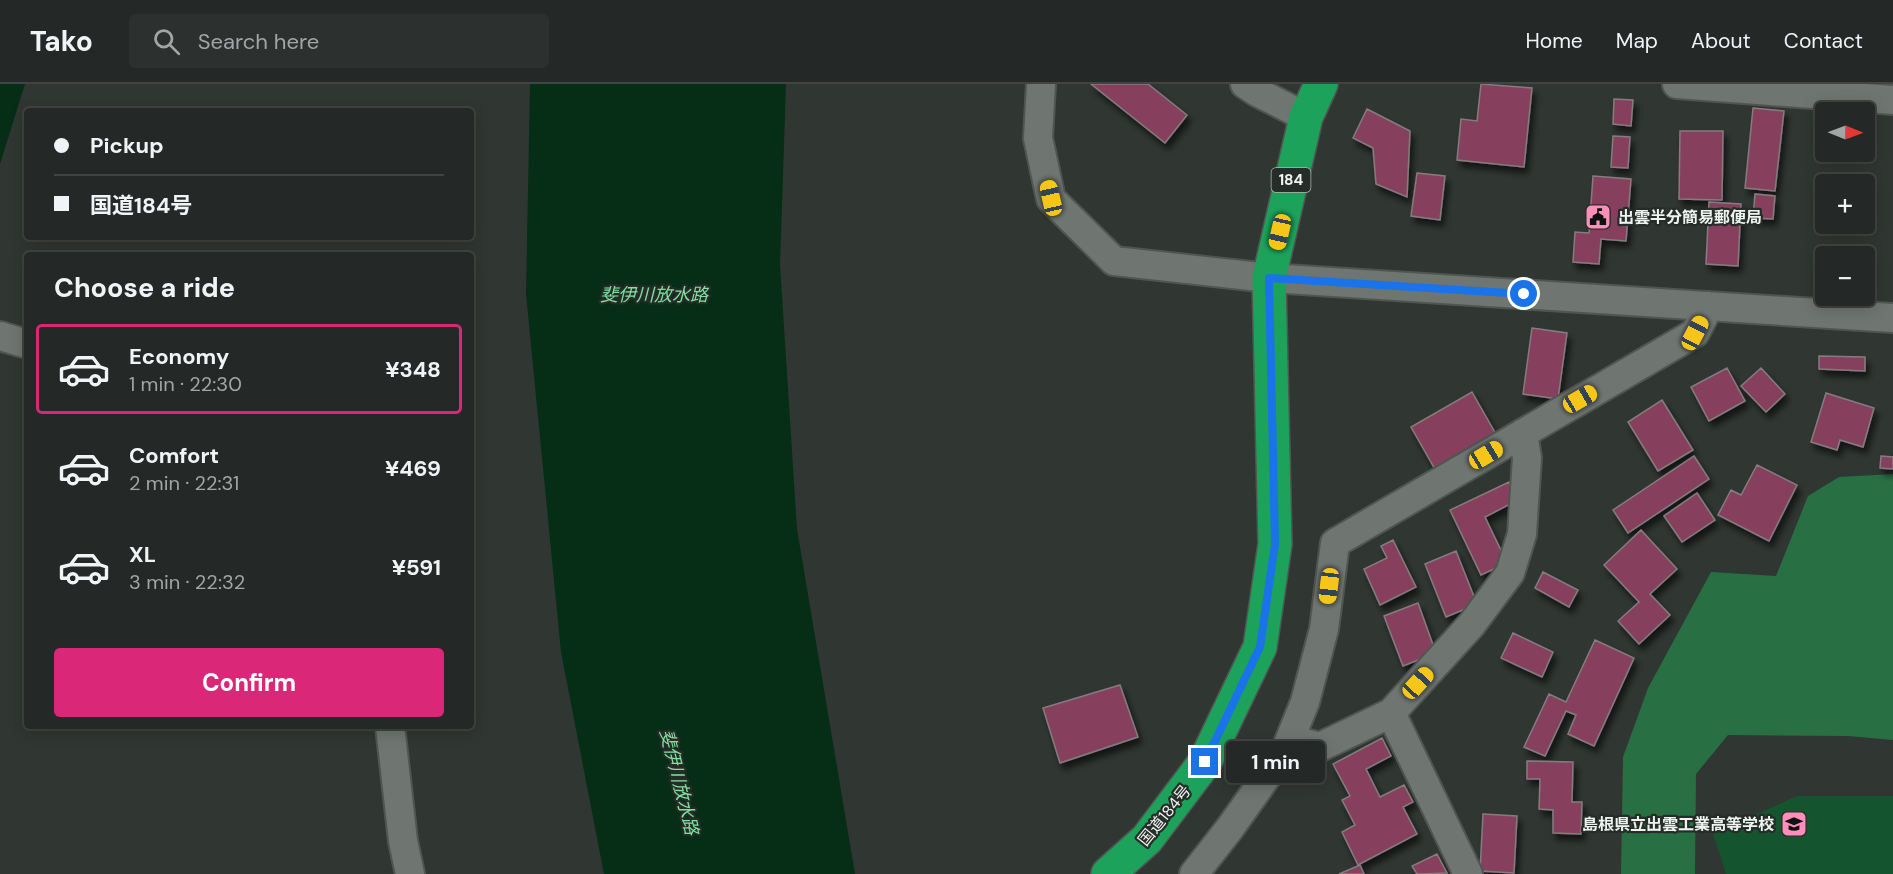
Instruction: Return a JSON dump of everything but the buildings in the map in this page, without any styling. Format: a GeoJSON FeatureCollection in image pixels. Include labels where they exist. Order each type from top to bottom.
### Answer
{"type":"FeatureCollection","features":[{"type":"Feature","properties":{"kind":"highway","name":"国道184号"},"geometry":{"type":"LineString","coordinates":[[1108,874],[1147,839],[1205,762],[1260,647],[1275,544],[1269,278],[1306,117],[1321,84]]}},
{"type":"Feature","properties":{"kind":"street"},"geometry":{"type":"LineString","coordinates":[[1041,84],[1038,138],[1051,198],[1114,261],[1269,278],[1893,318]]}},
{"type":"Feature","properties":{"kind":"street"},"geometry":{"type":"LineString","coordinates":[[1245,84],[1306,117]]}},
{"type":"Feature","properties":{"kind":"street"},"geometry":{"type":"LineString","coordinates":[[1677,84],[1762,87],[1893,100]]}},
{"type":"Feature","properties":{"kind":"street"},"geometry":{"type":"LineString","coordinates":[[1194,874],[1286,749],[1305,702],[1324,629],[1335,543],[1695,333],[1709,306]]}},
{"type":"Feature","properties":{"kind":"street"},"geometry":{"type":"LineString","coordinates":[[0,336],[24,343]]}},
{"type":"Feature","properties":{"kind":"street"},"geometry":{"type":"LineString","coordinates":[[1290,739],[1320,747],[1391,713],[1472,624],[1510,573],[1522,534],[1527,458],[1523,433]]}},
{"type":"Feature","properties":{"kind":"street"},"geometry":{"type":"LineString","coordinates":[[1391,713],[1468,874]]}},
{"type":"Feature","properties":{"kind":"street"},"geometry":{"type":"LineString","coordinates":[[390,729],[403,840],[410,874]]}},
{"type":"Feature","properties":{"kind":"shaded area"},"geometry":{"type":"Polygon","coordinates":[[[1893,474],[1893,740],[1848,736],[1728,735],[1696,774],[1695,874],[1621,874],[1623,757],[1648,688],[1711,572],[1776,576],[1808,496],[1839,477],[1893,474]]]}},
{"type":"Feature","properties":{"kind":"shaded area"},"geometry":{"type":"Polygon","coordinates":[[[1797,796],[1893,796],[1893,874],[1726,874],[1713,834],[1797,796]]]}},
{"type":"Feature","properties":{"kind":"water"},"geometry":{"type":"Polygon","coordinates":[[[0,84],[25,84],[0,164],[0,84]]]}},
{"type":"Feature","properties":{"kind":"water","name":"斐伊川放水路"},"geometry":{"type":"Polygon","coordinates":[[[530,84],[786,84],[780,265],[797,529],[855,874],[604,874],[561,652],[526,294],[530,84]]]}},
{"type":"Feature","properties":{"kind":"place","name":"出雲半分簡易郵便局"},"geometry":{"type":"Point","coordinates":[1598,217]}},
{"type":"Feature","properties":{"kind":"place","name":"島根県立出雲工業高等学校"},"geometry":{"type":"Point","coordinates":[1794,824]}},
{"type":"Feature","properties":{"kind":"route"},"geometry":{"type":"LineString","coordinates":[[1205,762],[1260,647],[1275,544],[1269,278],[1524,294]]}}]}
